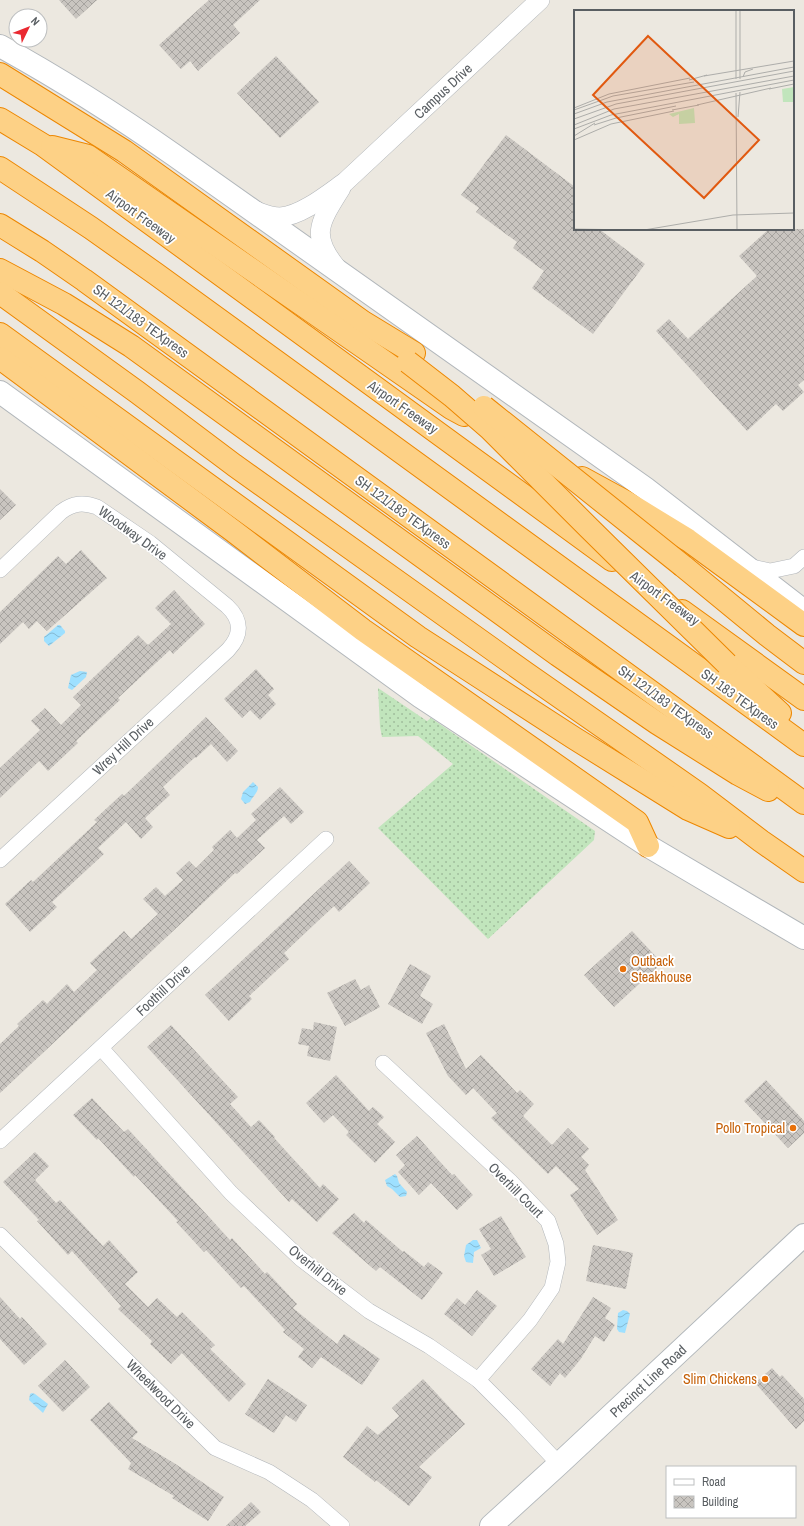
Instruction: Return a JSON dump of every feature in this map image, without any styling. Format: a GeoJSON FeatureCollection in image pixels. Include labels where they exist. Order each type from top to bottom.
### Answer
{"type":"FeatureCollection","features":[{"type":"Feature","properties":{"kind":"highway"},"geometry":{"type":"LineString","coordinates":[[0,74],[124,151],[411,357],[498,417],[767,635],[804,663]]}},
{"type":"Feature","properties":{"kind":"highway","name":"Airport Freeway"},"geometry":{"type":"LineString","coordinates":[[0,119],[43,145],[804,699]]}},
{"type":"Feature","properties":{"kind":"highway"},"geometry":{"type":"LineString","coordinates":[[43,145],[88,156],[451,408],[632,506],[688,540],[804,624]]}},
{"type":"Feature","properties":{"kind":"highway","name":"SH 183 TEXpress"},"geometry":{"type":"LineString","coordinates":[[0,168],[91,228],[150,270],[804,745]]}},
{"type":"Feature","properties":{"kind":"highway","name":"SH 121/183 TEXpress"},"geometry":{"type":"LineString","coordinates":[[0,225],[42,251],[167,340],[804,803]]}},
{"type":"Feature","properties":{"kind":"highway"},"geometry":{"type":"LineString","coordinates":[[0,270],[64,304],[131,346],[558,656],[657,723],[738,774],[804,808]]}},
{"type":"Feature","properties":{"kind":"highway"},"geometry":{"type":"LineString","coordinates":[[0,293],[137,392],[234,465],[521,670],[699,794],[761,841],[804,871]]}},
{"type":"Feature","properties":{"kind":"highway"},"geometry":{"type":"LineString","coordinates":[[0,334],[424,641],[688,809],[761,841]]}},
{"type":"Feature","properties":{"kind":"highway"},"geometry":{"type":"LineString","coordinates":[[411,357],[452,396],[490,429],[588,528],[727,664],[804,736]]}},
{"type":"Feature","properties":{"kind":"highway"},"geometry":{"type":"LineString","coordinates":[[0,358],[232,530],[363,630],[637,822],[648,846]]}},
{"type":"Feature","properties":{"kind":"main road"},"geometry":{"type":"LineString","coordinates":[[0,46],[114,114],[252,210],[645,488],[804,611]]}},
{"type":"Feature","properties":{"kind":"main road"},"geometry":{"type":"LineString","coordinates":[[0,392],[421,697],[648,846],[804,938]]}},
{"type":"Feature","properties":{"kind":"main road","name":"Precinct Line Road"},"geometry":{"type":"LineString","coordinates":[[490,1526],[559,1464],[804,1235]]}},
{"type":"Feature","properties":{"kind":"street","name":"Campus Drive"},"geometry":{"type":"LineString","coordinates":[[252,210],[268,216],[280,217],[292,215],[309,206],[345,182],[540,0]]}},
{"type":"Feature","properties":{"kind":"street","name":"Campus Drive"},"geometry":{"type":"LineString","coordinates":[[339,272],[323,250],[320,235],[322,222],[345,182]]}},
{"type":"Feature","properties":{"kind":"street","name":"Woodway Drive"},"geometry":{"type":"LineString","coordinates":[[0,570],[61,512],[69,506],[78,503],[88,503],[97,507],[150,543],[227,606],[237,619],[238,628]]}},
{"type":"Feature","properties":{"kind":"street"},"geometry":{"type":"LineString","coordinates":[[744,564],[770,572],[794,566],[804,557]]}},
{"type":"Feature","properties":{"kind":"street","name":"Wrey Hill Drive"},"geometry":{"type":"LineString","coordinates":[[0,860],[228,650],[234,644],[238,628]]}},
{"type":"Feature","properties":{"kind":"street","name":"Foothill Drive"},"geometry":{"type":"LineString","coordinates":[[0,1141],[326,840]]}},
{"type":"Feature","properties":{"kind":"street","name":"Overhill Drive"},"geometry":{"type":"LineString","coordinates":[[101,1048],[231,1193],[301,1259],[369,1310],[429,1346],[478,1380],[559,1464]]}},
{"type":"Feature","properties":{"kind":"street","name":"Overhill Court"},"geometry":{"type":"LineString","coordinates":[[383,1063],[510,1181],[548,1221],[556,1244],[558,1262],[552,1288],[530,1320],[478,1380]]}},
{"type":"Feature","properties":{"kind":"street","name":"Wheelwood Drive"},"geometry":{"type":"LineString","coordinates":[[0,1235],[215,1448],[269,1472],[312,1500],[342,1526]]}},
{"type":"Feature","properties":{"kind":"green space"},"geometry":{"type":"Polygon","coordinates":[[[378,688],[427,721],[431,718],[595,831],[594,840],[488,939],[378,828],[453,764],[418,736],[382,737],[378,688]]]}},
{"type":"Feature","properties":{"kind":"water"},"geometry":{"type":"Polygon","coordinates":[[[60,625],[65,633],[49,646],[44,641],[44,637],[60,625]]]}},
{"type":"Feature","properties":{"kind":"water"},"geometry":{"type":"Polygon","coordinates":[[[80,671],[87,672],[86,677],[72,690],[68,688],[71,675],[80,671]]]}},
{"type":"Feature","properties":{"kind":"water"},"geometry":{"type":"Polygon","coordinates":[[[253,782],[258,787],[257,791],[250,802],[245,804],[241,799],[243,792],[253,782]]]}},
{"type":"Feature","properties":{"kind":"water"},"geometry":{"type":"Polygon","coordinates":[[[395,1174],[399,1183],[407,1192],[406,1196],[400,1197],[387,1186],[385,1180],[395,1174]]]}},
{"type":"Feature","properties":{"kind":"water"},"geometry":{"type":"Polygon","coordinates":[[[473,1240],[477,1240],[481,1248],[474,1252],[473,1263],[466,1262],[464,1256],[466,1245],[473,1240]]]}},
{"type":"Feature","properties":{"kind":"water"},"geometry":{"type":"Polygon","coordinates":[[[623,1310],[630,1314],[625,1333],[619,1332],[617,1329],[618,1313],[623,1310]]]}},
{"type":"Feature","properties":{"kind":"water"},"geometry":{"type":"Polygon","coordinates":[[[32,1393],[48,1404],[43,1413],[29,1400],[30,1394],[32,1393]]]}},
{"type":"Feature","properties":{"kind":"building"},"geometry":{"type":"Polygon","coordinates":[[[59,0],[97,0],[76,19],[59,0]]]}},
{"type":"Feature","properties":{"kind":"building"},"geometry":{"type":"Polygon","coordinates":[[[209,0],[260,0],[233,25],[240,33],[198,71],[190,61],[181,69],[159,45],[209,0]]]}},
{"type":"Feature","properties":{"kind":"building"},"geometry":{"type":"Polygon","coordinates":[[[276,56],[319,102],[280,138],[237,93],[276,56]]]}},
{"type":"Feature","properties":{"kind":"building"},"geometry":{"type":"Polygon","coordinates":[[[506,135],[574,186],[574,230],[600,230],[645,264],[593,334],[532,288],[544,271],[513,248],[517,242],[476,212],[479,208],[461,195],[506,135]]]}},
{"type":"Feature","properties":{"kind":"building"},"geometry":{"type":"Polygon","coordinates":[[[804,229],[804,380],[798,385],[804,392],[783,411],[776,404],[747,431],[656,331],[669,319],[688,339],[757,276],[739,256],[768,230],[804,229]]]}},
{"type":"Feature","properties":{"kind":"building"},"geometry":{"type":"Polygon","coordinates":[[[0,489],[16,505],[0,520],[0,489]]]}},
{"type":"Feature","properties":{"kind":"building"},"geometry":{"type":"Polygon","coordinates":[[[81,550],[107,578],[47,631],[37,621],[29,629],[23,622],[0,644],[0,612],[58,556],[66,564],[81,550]]]}},
{"type":"Feature","properties":{"kind":"building"},"geometry":{"type":"Polygon","coordinates":[[[174,590],[205,624],[173,654],[170,650],[118,698],[120,700],[76,741],[78,743],[48,771],[39,761],[0,798],[0,768],[40,730],[31,721],[45,708],[61,725],[81,705],[73,697],[138,635],[148,645],[171,624],[155,608],[174,590]]]}},
{"type":"Feature","properties":{"kind":"building"},"geometry":{"type":"Polygon","coordinates":[[[256,669],[274,689],[268,695],[276,704],[260,720],[250,710],[242,718],[224,699],[256,669]]]}},
{"type":"Feature","properties":{"kind":"building"},"geometry":{"type":"Polygon","coordinates":[[[206,717],[238,751],[227,762],[211,744],[196,758],[195,757],[163,787],[170,795],[145,818],[153,827],[141,839],[126,822],[98,848],[104,854],[52,902],[57,907],[30,932],[5,904],[31,880],[33,882],[97,822],[94,820],[122,794],[124,796],[206,717]]]}},
{"type":"Feature","properties":{"kind":"building"},"geometry":{"type":"Polygon","coordinates":[[[280,787],[304,812],[291,824],[284,816],[257,840],[265,848],[237,874],[235,873],[0,1093],[0,1044],[19,1026],[17,1024],[43,1000],[47,1004],[67,984],[74,992],[97,970],[90,963],[124,931],[131,939],[158,914],[143,899],[156,887],[165,896],[183,880],[176,873],[189,861],[196,868],[214,850],[212,847],[230,830],[237,838],[256,820],[251,814],[280,787]]]}},
{"type":"Feature","properties":{"kind":"building"},"geometry":{"type":"Polygon","coordinates":[[[349,861],[370,883],[339,912],[334,906],[284,953],[289,959],[249,996],[252,999],[229,1021],[205,995],[349,861]]]}},
{"type":"Feature","properties":{"kind":"building","name":"Outback Steakhouse"},"geometry":{"type":"Polygon","coordinates":[[[632,931],[662,963],[614,1007],[584,975],[632,931]]]}},
{"type":"Feature","properties":{"kind":"building"},"geometry":{"type":"Polygon","coordinates":[[[410,964],[431,976],[420,996],[433,1004],[422,1024],[388,1004],[410,964]]]}},
{"type":"Feature","properties":{"kind":"building"},"geometry":{"type":"Polygon","coordinates":[[[355,979],[361,990],[369,985],[380,1007],[345,1026],[327,993],[355,979]]]}},
{"type":"Feature","properties":{"kind":"building"},"geometry":{"type":"Polygon","coordinates":[[[314,1022],[337,1027],[330,1061],[307,1056],[309,1046],[298,1044],[302,1028],[313,1030],[314,1022]]]}},
{"type":"Feature","properties":{"kind":"building"},"geometry":{"type":"Polygon","coordinates":[[[444,1024],[466,1069],[481,1055],[517,1093],[520,1090],[534,1104],[523,1116],[552,1145],[568,1128],[589,1149],[581,1157],[589,1165],[585,1170],[618,1220],[597,1235],[570,1195],[579,1189],[556,1166],[548,1174],[491,1118],[497,1113],[473,1088],[466,1095],[448,1076],[426,1033],[444,1024]]]}},
{"type":"Feature","properties":{"kind":"building"},"geometry":{"type":"Polygon","coordinates":[[[171,1025],[238,1097],[230,1104],[251,1127],[259,1120],[320,1188],[323,1184],[339,1199],[317,1222],[292,1199],[289,1202],[147,1047],[171,1025]]]}},
{"type":"Feature","properties":{"kind":"building"},"geometry":{"type":"Polygon","coordinates":[[[336,1075],[369,1111],[373,1107],[384,1117],[377,1124],[395,1142],[375,1163],[346,1135],[349,1132],[333,1115],[324,1123],[306,1103],[336,1075]]]}},
{"type":"Feature","properties":{"kind":"building"},"geometry":{"type":"Polygon","coordinates":[[[766,1080],[804,1121],[804,1133],[788,1148],[744,1101],[766,1080]]]}},
{"type":"Feature","properties":{"kind":"building"},"geometry":{"type":"Polygon","coordinates":[[[92,1098],[124,1132],[128,1129],[230,1240],[232,1238],[265,1274],[267,1272],[297,1304],[293,1308],[337,1344],[344,1334],[380,1359],[362,1385],[321,1357],[312,1368],[298,1357],[304,1349],[283,1332],[285,1330],[244,1286],[241,1288],[206,1250],[204,1252],[176,1222],[178,1221],[135,1175],[134,1177],[98,1138],[97,1140],[73,1115],[92,1098]]]}},
{"type":"Feature","properties":{"kind":"building"},"geometry":{"type":"Polygon","coordinates":[[[417,1136],[452,1175],[454,1174],[473,1195],[457,1210],[431,1183],[419,1195],[398,1172],[405,1165],[396,1155],[417,1136]]]}},
{"type":"Feature","properties":{"kind":"building"},"geometry":{"type":"Polygon","coordinates":[[[35,1152],[49,1166],[35,1180],[56,1203],[60,1200],[103,1246],[109,1240],[138,1272],[125,1284],[148,1307],[157,1298],[177,1317],[182,1312],[215,1345],[210,1349],[246,1384],[229,1402],[182,1353],[171,1364],[150,1344],[152,1341],[118,1309],[121,1306],[72,1251],[68,1255],[37,1221],[39,1220],[3,1182],[35,1152]]]}},
{"type":"Feature","properties":{"kind":"building"},"geometry":{"type":"Polygon","coordinates":[[[354,1213],[364,1223],[366,1220],[403,1252],[404,1251],[424,1267],[428,1262],[443,1273],[422,1300],[380,1267],[376,1271],[332,1233],[354,1213]]]}},
{"type":"Feature","properties":{"kind":"building"},"geometry":{"type":"Polygon","coordinates":[[[501,1216],[526,1257],[494,1276],[481,1255],[491,1249],[479,1229],[501,1216]]]}},
{"type":"Feature","properties":{"kind":"building"},"geometry":{"type":"Polygon","coordinates":[[[593,1245],[633,1253],[626,1289],[586,1281],[593,1245]]]}},
{"type":"Feature","properties":{"kind":"building"},"geometry":{"type":"Polygon","coordinates":[[[477,1290],[497,1306],[472,1336],[444,1314],[457,1298],[465,1305],[477,1290]]]}},
{"type":"Feature","properties":{"kind":"building"},"geometry":{"type":"Polygon","coordinates":[[[0,1297],[20,1319],[22,1317],[47,1344],[24,1365],[0,1339],[0,1297]]]}},
{"type":"Feature","properties":{"kind":"building"},"geometry":{"type":"Polygon","coordinates":[[[593,1297],[611,1308],[605,1318],[615,1325],[604,1342],[595,1336],[580,1360],[565,1378],[560,1373],[550,1386],[531,1369],[558,1339],[563,1344],[593,1297]]]}},
{"type":"Feature","properties":{"kind":"building"},"geometry":{"type":"Polygon","coordinates":[[[65,1360],[90,1387],[63,1412],[38,1386],[65,1360]]]}},
{"type":"Feature","properties":{"kind":"building"},"geometry":{"type":"Polygon","coordinates":[[[772,1368],[780,1377],[782,1375],[804,1399],[804,1421],[796,1429],[755,1383],[772,1368]]]}},
{"type":"Feature","properties":{"kind":"building"},"geometry":{"type":"Polygon","coordinates":[[[268,1379],[307,1405],[296,1422],[286,1415],[274,1433],[245,1414],[268,1379]]]}},
{"type":"Feature","properties":{"kind":"building"},"geometry":{"type":"Polygon","coordinates":[[[423,1379],[465,1424],[419,1467],[432,1477],[409,1506],[376,1480],[375,1482],[343,1457],[367,1426],[378,1435],[399,1416],[392,1408],[423,1379]]]}},
{"type":"Feature","properties":{"kind":"building"},"geometry":{"type":"Polygon","coordinates":[[[109,1402],[138,1432],[132,1438],[174,1463],[224,1497],[208,1521],[172,1498],[174,1496],[128,1469],[131,1463],[90,1420],[109,1402]]]}},
{"type":"Feature","properties":{"kind":"building"},"geometry":{"type":"Polygon","coordinates":[[[251,1502],[261,1512],[245,1526],[226,1526],[251,1502]]]}},
{"type":"Feature","properties":{"kind":"place","name":"Outback Steakhouse"},"geometry":{"type":"Point","coordinates":[623,969]}},
{"type":"Feature","properties":{"kind":"place","name":"Pollo Tropical"},"geometry":{"type":"Point","coordinates":[793,1128]}},
{"type":"Feature","properties":{"kind":"place","name":"Slim Chickens"},"geometry":{"type":"Point","coordinates":[765,1379]}}]}
